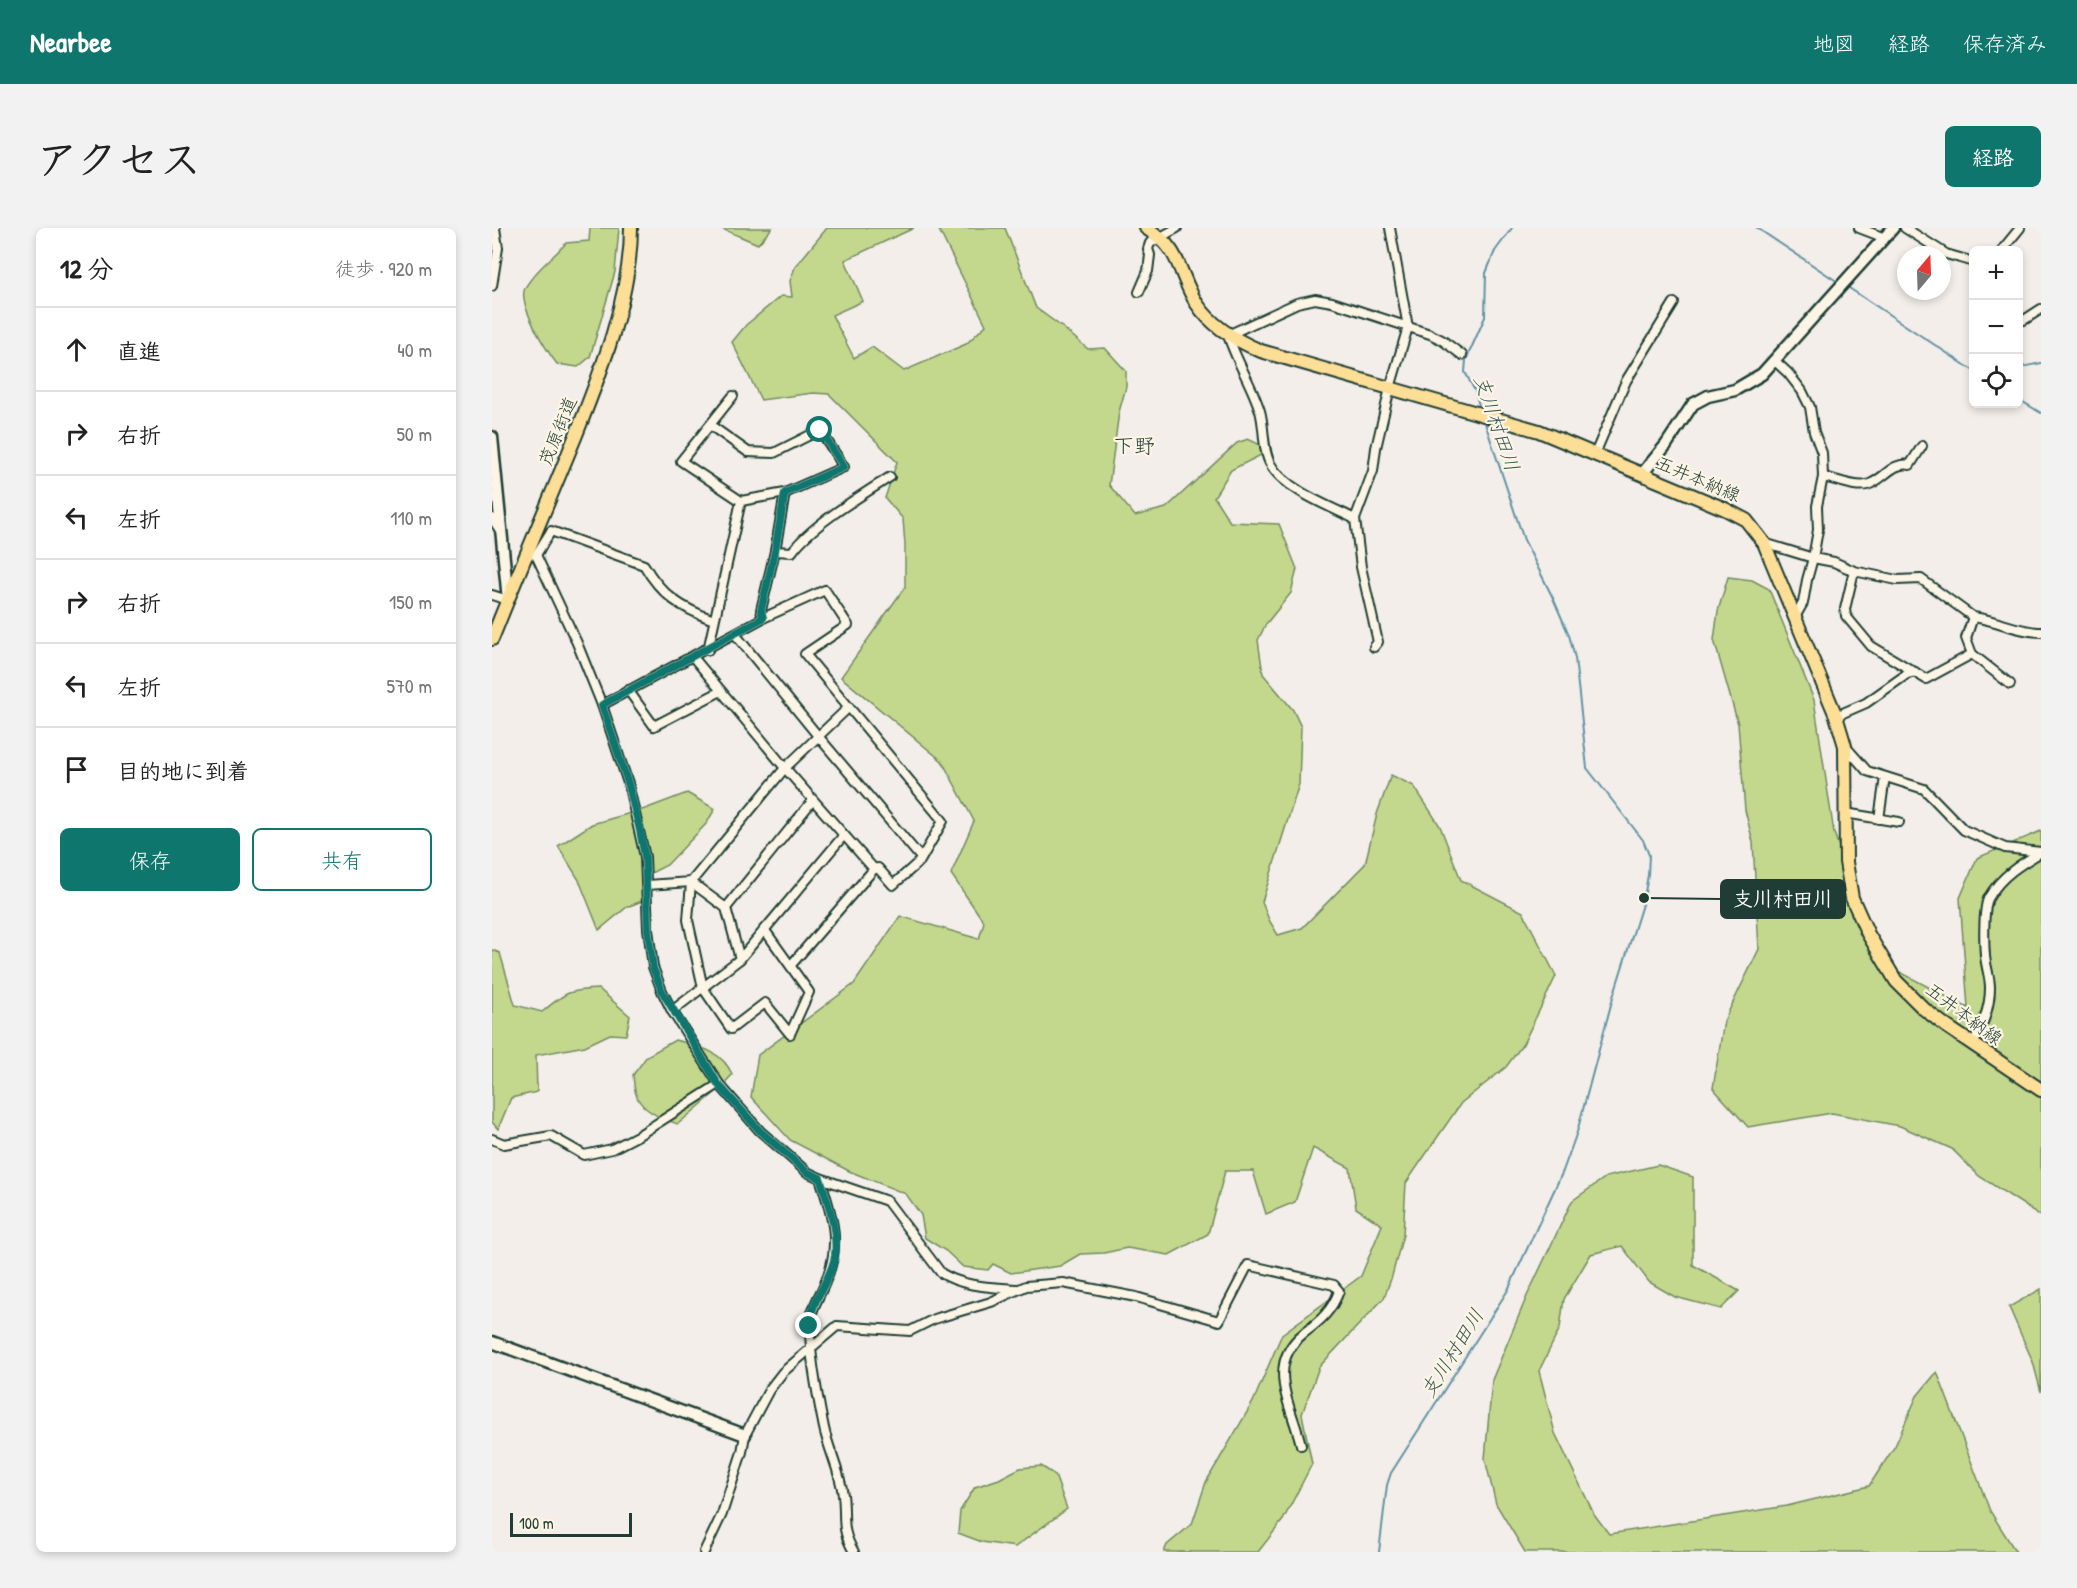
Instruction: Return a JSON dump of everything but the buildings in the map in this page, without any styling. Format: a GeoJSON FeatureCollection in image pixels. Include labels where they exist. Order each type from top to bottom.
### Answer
{"type":"FeatureCollection","features":[{"type":"Feature","properties":{"kind":"main road","name":"茂原街道"},"geometry":{"type":"LineString","coordinates":[[492,639],[508,600],[532,554],[609,346],[627,268],[631,228]]}},
{"type":"Feature","properties":{"kind":"main road","name":"五井本納線"},"geometry":{"type":"LineString","coordinates":[[1146,228],[1160,238],[1176,256],[1197,303],[1205,315],[1228,334],[1261,351],[1513,422],[1738,515],[1756,531],[1764,543],[1836,716],[1845,746],[1846,862],[1852,898],[1876,950],[1896,981],[1909,995],[1946,1026],[2041,1090]]}},
{"type":"Feature","properties":{"kind":"street"},"geometry":{"type":"LineString","coordinates":[[492,286],[498,248],[495,228]]}},
{"type":"Feature","properties":{"kind":"street"},"geometry":{"type":"LineString","coordinates":[[1139,292],[1148,271],[1150,243],[1177,228]]}},
{"type":"Feature","properties":{"kind":"street"},"geometry":{"type":"LineString","coordinates":[[1374,647],[1378,642],[1361,567],[1355,519],[1373,471],[1390,388],[1408,327],[1390,228]]}},
{"type":"Feature","properties":{"kind":"street"},"geometry":{"type":"LineString","coordinates":[[1859,228],[1885,238]]}},
{"type":"Feature","properties":{"kind":"street"},"geometry":{"type":"LineString","coordinates":[[1642,474],[1666,445],[1694,404],[1708,396],[1735,390],[1762,374],[1893,228]]}},
{"type":"Feature","properties":{"kind":"street"},"geometry":{"type":"LineString","coordinates":[[1905,228],[1946,254],[1969,261]]}},
{"type":"Feature","properties":{"kind":"street"},"geometry":{"type":"LineString","coordinates":[[2005,246],[2020,228]]}},
{"type":"Feature","properties":{"kind":"street"},"geometry":{"type":"LineString","coordinates":[[1355,519],[1305,495],[1276,472],[1270,464],[1260,411],[1228,334],[1297,303],[1315,299],[1332,302],[1408,327],[1442,340],[1462,355]]}},
{"type":"Feature","properties":{"kind":"street"},"geometry":{"type":"LineString","coordinates":[[1595,454],[1626,381],[1674,303]]}},
{"type":"Feature","properties":{"kind":"street"},"geometry":{"type":"LineString","coordinates":[[2023,320],[2041,309]]}},
{"type":"Feature","properties":{"kind":"street"},"geometry":{"type":"LineString","coordinates":[[1775,361],[1795,382],[1810,407],[1814,432],[1822,453],[1823,477],[1817,506],[1818,530],[1814,558],[1807,579],[1803,603],[1795,617]]}},
{"type":"Feature","properties":{"kind":"street"},"geometry":{"type":"LineString","coordinates":[[710,425],[748,452],[774,453],[820,430],[844,467],[785,493],[741,501],[681,461],[733,396]]}},
{"type":"Feature","properties":{"kind":"street"},"geometry":{"type":"LineString","coordinates":[[492,437],[508,600],[492,596]]}},
{"type":"Feature","properties":{"kind":"street"},"geometry":{"type":"LineString","coordinates":[[1823,477],[1855,484],[1869,484],[1898,465],[1910,465],[1922,446]]}},
{"type":"Feature","properties":{"kind":"street"},"geometry":{"type":"LineString","coordinates":[[775,551],[792,552],[798,542],[813,530],[890,477]]}},
{"type":"Feature","properties":{"kind":"street"},"geometry":{"type":"LineString","coordinates":[[763,618],[761,610],[775,551],[785,493]]}},
{"type":"Feature","properties":{"kind":"street"},"geometry":{"type":"LineString","coordinates":[[708,650],[741,501]]}},
{"type":"Feature","properties":{"kind":"street"},"geometry":{"type":"LineString","coordinates":[[492,518],[502,534]]}},
{"type":"Feature","properties":{"kind":"street"},"geometry":{"type":"LineString","coordinates":[[714,621],[687,610],[669,597],[655,584],[644,565],[551,531],[532,554],[577,643],[602,705],[628,783],[645,857],[648,930],[653,968],[672,1011],[718,1084],[760,1131],[807,1172],[887,1201],[941,1273],[953,1280],[1016,1289],[1063,1283],[1136,1297],[1219,1321],[1248,1265],[1334,1285],[1339,1291],[1334,1305],[1322,1320],[1301,1336],[1286,1353],[1282,1377],[1286,1401],[1297,1426],[1301,1445]]}},
{"type":"Feature","properties":{"kind":"street"},"geometry":{"type":"LineString","coordinates":[[1764,543],[1833,562],[1854,572],[1897,580],[1922,579],[1973,617],[2030,632],[2041,632]]}},
{"type":"Feature","properties":{"kind":"street"},"geometry":{"type":"LineString","coordinates":[[1854,572],[1849,601],[1845,609],[1846,616],[1871,646],[1926,679],[1972,654]]}},
{"type":"Feature","properties":{"kind":"street"},"geometry":{"type":"LineString","coordinates":[[602,705],[628,690],[693,657],[708,650],[763,618],[825,590],[848,626],[805,654],[943,820],[921,858],[893,885],[878,868],[874,869],[785,768],[693,657]]}},
{"type":"Feature","properties":{"kind":"street"},"geometry":{"type":"LineString","coordinates":[[1973,617],[1966,638],[1972,654],[2010,684]]}},
{"type":"Feature","properties":{"kind":"street"},"geometry":{"type":"LineString","coordinates":[[735,634],[921,858]]}},
{"type":"Feature","properties":{"kind":"street"},"geometry":{"type":"LineString","coordinates":[[1836,716],[1866,703],[1907,674],[1914,672]]}},
{"type":"Feature","properties":{"kind":"street"},"geometry":{"type":"LineString","coordinates":[[628,690],[654,726],[721,691]]}},
{"type":"Feature","properties":{"kind":"street"},"geometry":{"type":"LineString","coordinates":[[764,929],[809,992],[790,1034],[765,1003],[731,1029],[703,988],[688,920],[691,882],[785,768],[848,708]]}},
{"type":"Feature","properties":{"kind":"street"},"geometry":{"type":"LineString","coordinates":[[1845,746],[1867,771],[1924,789],[1970,834],[2005,848],[2041,852]]}},
{"type":"Feature","properties":{"kind":"street"},"geometry":{"type":"LineString","coordinates":[[1879,819],[1885,777]]}},
{"type":"Feature","properties":{"kind":"street"},"geometry":{"type":"LineString","coordinates":[[726,908],[813,800]]}},
{"type":"Feature","properties":{"kind":"street"},"geometry":{"type":"LineString","coordinates":[[1845,813],[1899,822]]}},
{"type":"Feature","properties":{"kind":"street"},"geometry":{"type":"LineString","coordinates":[[672,1011],[740,959],[844,835]]}},
{"type":"Feature","properties":{"kind":"street"},"geometry":{"type":"LineString","coordinates":[[1973,1045],[1983,1026],[1989,999],[1984,908],[1989,896],[2012,869],[2041,852]]}},
{"type":"Feature","properties":{"kind":"street"},"geometry":{"type":"LineString","coordinates":[[791,965],[874,869]]}},
{"type":"Feature","properties":{"kind":"street"},"geometry":{"type":"LineString","coordinates":[[646,885],[691,882],[726,908],[740,959]]}},
{"type":"Feature","properties":{"kind":"street"},"geometry":{"type":"LineString","coordinates":[[492,1139],[504,1144],[551,1136],[584,1155],[612,1149],[639,1135],[718,1084]]}},
{"type":"Feature","properties":{"kind":"street"},"geometry":{"type":"LineString","coordinates":[[820,1178],[834,1230],[835,1256],[814,1307],[809,1326],[824,1430],[836,1462],[843,1495],[843,1521],[846,1538],[854,1552]]}},
{"type":"Feature","properties":{"kind":"street"},"geometry":{"type":"LineString","coordinates":[[704,1552],[722,1514],[742,1452],[745,1435],[776,1381],[812,1347],[837,1326],[910,1331],[934,1319],[1010,1295],[1016,1289]]}},
{"type":"Feature","properties":{"kind":"street"},"geometry":{"type":"LineString","coordinates":[[492,1342],[745,1435]]}},
{"type":"Feature","properties":{"kind":"green space"},"geometry":{"type":"Polygon","coordinates":[[[590,228],[619,228],[615,272],[590,357],[578,367],[557,364],[529,316],[525,305],[525,288],[566,243],[589,241],[590,228]]]}},
{"type":"Feature","properties":{"kind":"green space"},"geometry":{"type":"Polygon","coordinates":[[[720,228],[772,228],[758,244],[720,228]]]}},
{"type":"Feature","properties":{"kind":"green space"},"geometry":{"type":"Polygon","coordinates":[[[827,228],[914,228],[845,260],[863,301],[832,315],[854,358],[872,347],[904,371],[966,344],[986,325],[938,228],[1005,228],[1036,308],[1088,349],[1105,348],[1126,371],[1126,387],[1119,412],[1109,485],[1135,516],[1166,508],[1237,443],[1248,439],[1271,450],[1231,470],[1214,497],[1230,522],[1279,524],[1297,569],[1291,593],[1266,624],[1258,640],[1263,674],[1293,710],[1301,727],[1299,784],[1262,902],[1278,935],[1302,928],[1365,864],[1377,814],[1391,775],[1414,786],[1440,826],[1461,880],[1523,912],[1556,976],[1523,1044],[1506,1067],[1461,1103],[1406,1183],[1403,1235],[1384,1298],[1319,1367],[1302,1414],[1312,1464],[1283,1520],[1258,1552],[1164,1552],[1167,1545],[1192,1524],[1206,1482],[1253,1402],[1282,1334],[1361,1276],[1382,1225],[1356,1208],[1350,1168],[1313,1148],[1295,1202],[1266,1214],[1253,1171],[1225,1171],[1208,1234],[1169,1255],[1127,1248],[1104,1253],[1080,1254],[1060,1266],[1011,1273],[993,1264],[988,1270],[963,1267],[946,1251],[925,1238],[921,1215],[906,1194],[849,1171],[790,1140],[751,1097],[758,1055],[854,984],[900,916],[979,939],[984,922],[951,874],[974,821],[942,761],[841,677],[905,587],[903,519],[885,498],[897,462],[829,394],[813,393],[761,400],[732,342],[746,325],[781,296],[792,297],[790,281],[795,267],[827,228]]]}},
{"type":"Feature","properties":{"kind":"green space"},"geometry":{"type":"Polygon","coordinates":[[[1728,577],[1752,580],[1769,589],[1814,700],[1834,833],[1881,962],[1968,1008],[1960,898],[1977,858],[2041,831],[2041,1216],[1979,1176],[1952,1149],[1900,1126],[1832,1113],[1748,1127],[1713,1088],[1724,1021],[1759,949],[1753,842],[1745,810],[1738,724],[1714,640],[1718,611],[1728,577]]]}},
{"type":"Feature","properties":{"kind":"green space"},"geometry":{"type":"Polygon","coordinates":[[[687,793],[715,809],[706,824],[667,865],[641,878],[642,901],[627,907],[599,930],[579,880],[558,846],[592,824],[645,809],[687,793]]]}},
{"type":"Feature","properties":{"kind":"green space"},"geometry":{"type":"Polygon","coordinates":[[[492,950],[500,953],[515,1005],[542,1012],[568,993],[599,989],[630,1016],[626,1035],[610,1034],[585,1046],[536,1055],[537,1092],[511,1098],[498,1129],[492,1122],[492,950]]]}},
{"type":"Feature","properties":{"kind":"green space"},"geometry":{"type":"Polygon","coordinates":[[[675,1040],[701,1047],[716,1055],[723,1060],[732,1075],[716,1092],[678,1124],[656,1115],[641,1104],[636,1094],[633,1075],[647,1056],[675,1040]]]}},
{"type":"Feature","properties":{"kind":"green space"},"geometry":{"type":"Polygon","coordinates":[[[1658,1165],[1693,1177],[1693,1265],[1739,1291],[1721,1309],[1675,1297],[1649,1282],[1622,1246],[1591,1254],[1564,1299],[1560,1328],[1539,1371],[1555,1433],[1594,1514],[1609,1534],[1787,1506],[1869,1486],[1895,1446],[1917,1396],[1937,1372],[1990,1511],[2016,1552],[1525,1552],[1496,1504],[1485,1459],[1492,1380],[1527,1296],[1572,1201],[1606,1177],[1658,1165]]]}},
{"type":"Feature","properties":{"kind":"green space"},"geometry":{"type":"Polygon","coordinates":[[[2041,1289],[2041,1392],[2033,1362],[2009,1307],[2041,1289]]]}},
{"type":"Feature","properties":{"kind":"green space"},"geometry":{"type":"Polygon","coordinates":[[[1041,1466],[1055,1475],[1067,1509],[1015,1547],[982,1542],[958,1533],[960,1511],[975,1487],[999,1479],[1020,1468],[1041,1466]]]}},
{"type":"Feature","properties":{"kind":"waterway","name":"支川村田川"},"geometry":{"type":"LineString","coordinates":[[1480,409],[1475,391],[1465,372],[1466,360],[1485,317],[1486,273],[1495,251],[1512,228]]}},
{"type":"Feature","properties":{"kind":"waterway"},"geometry":{"type":"LineString","coordinates":[[1757,228],[1838,282]]}},
{"type":"Feature","properties":{"kind":"waterway"},"geometry":{"type":"LineString","coordinates":[[1846,286],[1969,368]]}},
{"type":"Feature","properties":{"kind":"waterway"},"geometry":{"type":"LineString","coordinates":[[2023,367],[2041,363]]}},
{"type":"Feature","properties":{"kind":"waterway"},"geometry":{"type":"LineString","coordinates":[[2023,402],[2041,413]]}},
{"type":"Feature","properties":{"kind":"waterway","name":"支川村田川"},"geometry":{"type":"LineString","coordinates":[[1379,1552],[1387,1485],[1391,1473],[1508,1290],[1563,1171],[1577,1132],[1613,997],[1644,898],[1648,875],[1649,855],[1643,840],[1587,768],[1575,658],[1569,635],[1524,540],[1484,420]]}},
{"type":"Feature","properties":{"kind":"place","name":"支川村田川"},"geometry":{"type":"Point","coordinates":[1644,898]}},
{"type":"Feature","properties":{"kind":"district","name":"下野"},"geometry":{"type":"Point","coordinates":[1134,446]}},
{"type":"Feature","properties":{"kind":"route"},"geometry":{"type":"LineString","coordinates":[[809,1326],[814,1307],[835,1256],[834,1230],[820,1178],[807,1172],[760,1131],[718,1084],[662,991],[653,968],[648,930],[645,857],[640,830],[628,783],[602,705],[708,650],[763,618],[761,610],[775,551],[785,493],[844,467],[820,430]]}}]}
